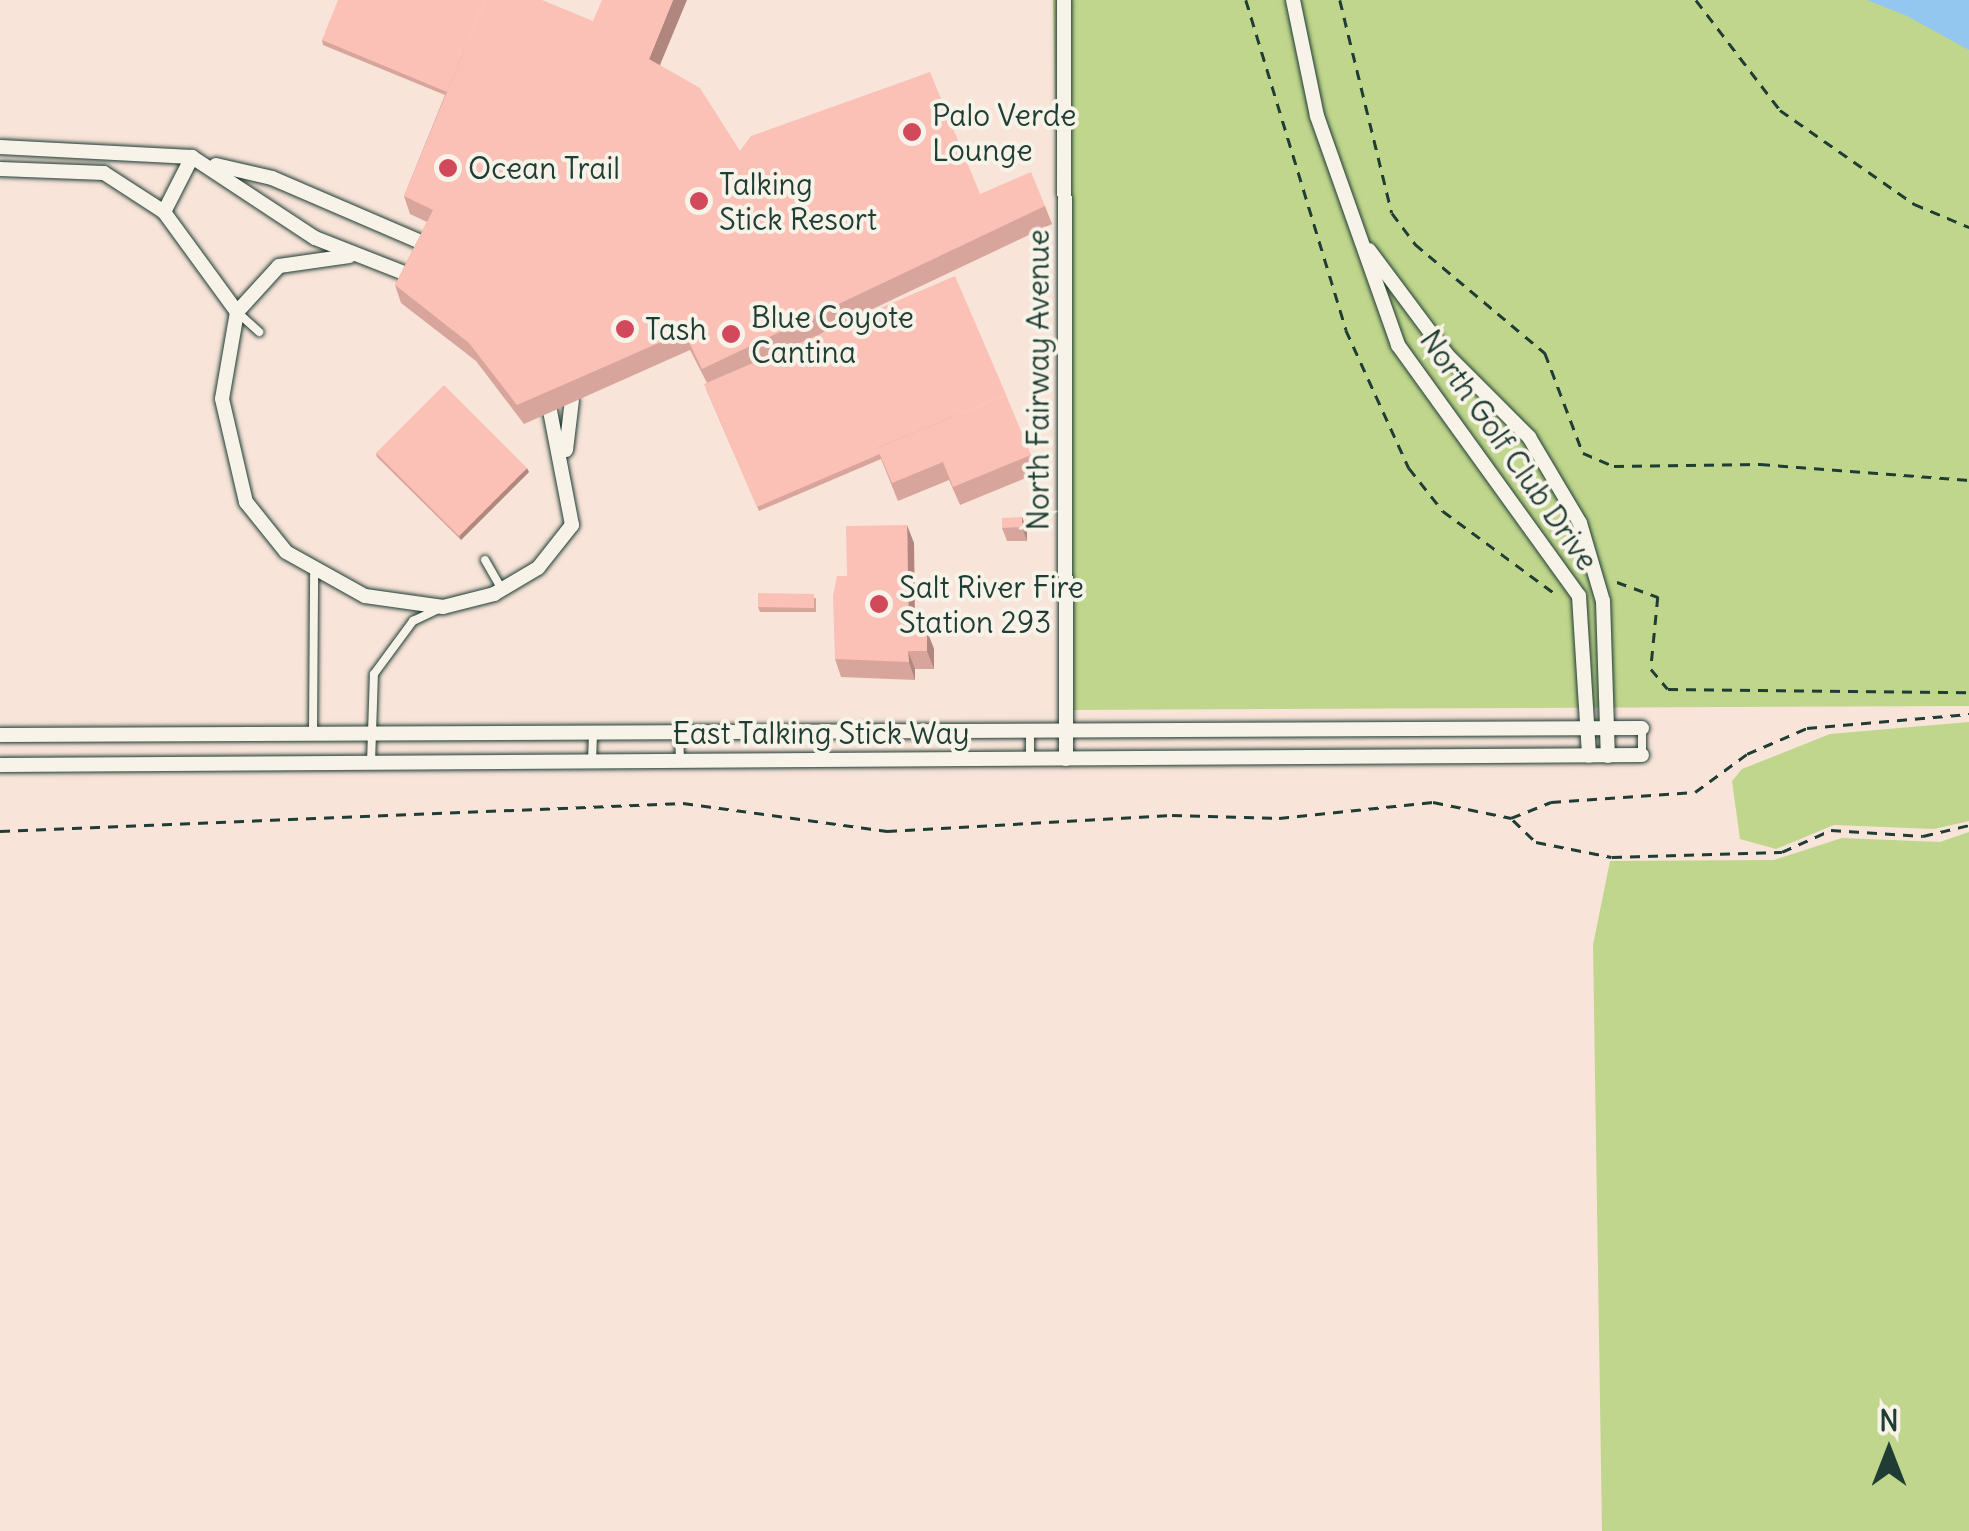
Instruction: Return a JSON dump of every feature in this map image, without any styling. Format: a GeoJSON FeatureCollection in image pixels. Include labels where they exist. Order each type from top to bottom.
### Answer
{"type":"FeatureCollection","features":[{"type":"Feature","properties":{"kind":"street","name":"North Fairway Avenue"},"geometry":{"type":"LineString","coordinates":[[1064,0],[1066,759]]}},
{"type":"Feature","properties":{"kind":"street","name":"North Golf Club Drive"},"geometry":{"type":"LineString","coordinates":[[1293,0],[1318,116],[1398,345],[1428,395],[1569,572],[1582,613],[1588,756]]}},
{"type":"Feature","properties":{"kind":"street"},"geometry":{"type":"LineString","coordinates":[[0,147],[192,157],[272,178],[430,246]]}},
{"type":"Feature","properties":{"kind":"street"},"geometry":{"type":"LineString","coordinates":[[164,212],[192,157]]}},
{"type":"Feature","properties":{"kind":"street"},"geometry":{"type":"LineString","coordinates":[[211,164],[355,256],[414,277]]}},
{"type":"Feature","properties":{"kind":"street"},"geometry":{"type":"LineString","coordinates":[[0,170],[104,172],[164,212],[237,312]]}},
{"type":"Feature","properties":{"kind":"street","name":"North Golf Club Drive"},"geometry":{"type":"LineString","coordinates":[[1362,241],[1448,356],[1529,438],[1580,523],[1602,602],[1608,756]]}},
{"type":"Feature","properties":{"kind":"street"},"geometry":{"type":"LineString","coordinates":[[355,256],[280,266],[237,312],[222,399],[234,471],[264,526],[314,571],[364,596],[443,607],[502,589],[538,568],[572,525],[564,456],[550,410]]}},
{"type":"Feature","properties":{"kind":"street"},"geometry":{"type":"LineString","coordinates":[[564,456],[572,400]]}},
{"type":"Feature","properties":{"kind":"street","name":"East Talking Stick Way"},"geometry":{"type":"LineString","coordinates":[[0,736],[1642,728]]}},
{"type":"Feature","properties":{"kind":"street","name":"East Talking Stick Way"},"geometry":{"type":"LineString","coordinates":[[0,766],[1642,755]]}},
{"type":"Feature","properties":{"kind":"lane"},"geometry":{"type":"LineString","coordinates":[[237,312],[259,332]]}},
{"type":"Feature","properties":{"kind":"lane"},"geometry":{"type":"LineString","coordinates":[[485,560],[502,589]]}},
{"type":"Feature","properties":{"kind":"lane"},"geometry":{"type":"LineString","coordinates":[[313,734],[314,571]]}},
{"type":"Feature","properties":{"kind":"lane"},"geometry":{"type":"LineString","coordinates":[[371,763],[374,674],[388,647],[443,607]]}},
{"type":"Feature","properties":{"kind":"lane"},"geometry":{"type":"LineString","coordinates":[[1642,728],[1642,755]]}},
{"type":"Feature","properties":{"kind":"lane"},"geometry":{"type":"LineString","coordinates":[[1030,731],[1030,759]]}},
{"type":"Feature","properties":{"kind":"lane"},"geometry":{"type":"LineString","coordinates":[[679,732],[680,761]]}},
{"type":"Feature","properties":{"kind":"lane"},"geometry":{"type":"LineString","coordinates":[[592,762],[593,733]]}},
{"type":"Feature","properties":{"kind":"path"},"geometry":{"type":"LineString","coordinates":[[1246,0],[1346,330],[1409,468],[1444,511],[1553,592]]}},
{"type":"Feature","properties":{"kind":"path"},"geometry":{"type":"LineString","coordinates":[[1340,0],[1392,213],[1414,244],[1545,353],[1584,453],[1614,466],[1760,464],[1969,480]]}},
{"type":"Feature","properties":{"kind":"path"},"geometry":{"type":"LineString","coordinates":[[1696,0],[1780,110],[1914,204],[1969,227]]}},
{"type":"Feature","properties":{"kind":"path"},"geometry":{"type":"LineString","coordinates":[[1615,582],[1658,597],[1651,669],[1668,689],[1969,692]]}},
{"type":"Feature","properties":{"kind":"path"},"geometry":{"type":"LineString","coordinates":[[1510,818],[1550,802],[1695,792],[1747,754],[1808,728],[1969,714]]}},
{"type":"Feature","properties":{"kind":"path"},"geometry":{"type":"LineString","coordinates":[[0,831],[682,803],[887,831],[1172,814],[1279,818],[1433,802],[1510,818],[1536,842],[1612,858],[1782,852],[1831,830],[1923,836],[1969,825]]}},
{"type":"Feature","properties":{"kind":"green space"},"geometry":{"type":"Polygon","coordinates":[[[1053,0],[1969,0],[1969,706],[1068,710],[1053,0]]]}},
{"type":"Feature","properties":{"kind":"green space"},"geometry":{"type":"Polygon","coordinates":[[[1969,722],[1969,821],[1934,829],[1834,825],[1776,849],[1740,839],[1732,781],[1742,769],[1830,734],[1969,722]]]}},
{"type":"Feature","properties":{"kind":"green space"},"geometry":{"type":"Polygon","coordinates":[[[1969,832],[1969,1531],[1602,1531],[1593,945],[1610,861],[1774,860],[1842,838],[1940,842],[1969,832]]]}},
{"type":"Feature","properties":{"kind":"water"},"geometry":{"type":"Polygon","coordinates":[[[1867,0],[1969,0],[1969,50],[1907,16],[1867,0]]]}},
{"type":"Feature","properties":{"kind":"building"},"geometry":{"type":"Polygon","coordinates":[[[338,0],[485,0],[447,92],[322,40],[338,0]]]}},
{"type":"Feature","properties":{"kind":"building","name":"Talking Stick Resort"},"geometry":{"type":"Polygon","coordinates":[[[485,0],[542,0],[593,21],[602,0],[673,0],[649,59],[700,88],[740,151],[751,136],[930,72],[980,194],[1031,172],[1045,206],[702,369],[684,332],[517,405],[469,343],[395,285],[433,210],[404,196],[485,0]]]}},
{"type":"Feature","properties":{"kind":"building"},"geometry":{"type":"Polygon","coordinates":[[[955,276],[1008,399],[1006,395],[877,448],[880,454],[757,507],[704,384],[955,276]]]}},
{"type":"Feature","properties":{"kind":"building"},"geometry":{"type":"Polygon","coordinates":[[[444,385],[527,468],[459,536],[376,453],[444,385]]]}},
{"type":"Feature","properties":{"kind":"building"},"geometry":{"type":"Polygon","coordinates":[[[1006,395],[1031,455],[953,487],[943,462],[892,483],[877,448],[1006,395]]]}},
{"type":"Feature","properties":{"kind":"building"},"geometry":{"type":"Polygon","coordinates":[[[1022,517],[1022,527],[1002,528],[1002,518],[1022,517]]]}},
{"type":"Feature","properties":{"kind":"building","name":"Salt River Fire Station 293"},"geometry":{"type":"Polygon","coordinates":[[[907,525],[909,631],[927,631],[927,651],[908,651],[909,662],[835,659],[833,596],[837,576],[847,576],[846,526],[907,525]]]}},
{"type":"Feature","properties":{"kind":"building"},"geometry":{"type":"Polygon","coordinates":[[[758,593],[814,594],[814,608],[758,607],[758,593]]]}},
{"type":"Feature","properties":{"kind":"place","name":"Palo Verde Lounge"},"geometry":{"type":"Point","coordinates":[912,132]}},
{"type":"Feature","properties":{"kind":"place","name":"Ocean Trail"},"geometry":{"type":"Point","coordinates":[448,168]}},
{"type":"Feature","properties":{"kind":"place","name":"Talking Stick Resort"},"geometry":{"type":"Point","coordinates":[699,201]}},
{"type":"Feature","properties":{"kind":"place","name":"Tash"},"geometry":{"type":"Point","coordinates":[625,329]}},
{"type":"Feature","properties":{"kind":"place","name":"Blue Coyote Cantina"},"geometry":{"type":"Point","coordinates":[731,334]}},
{"type":"Feature","properties":{"kind":"place","name":"Salt River Fire Station 293"},"geometry":{"type":"Point","coordinates":[879,604]}}]}
